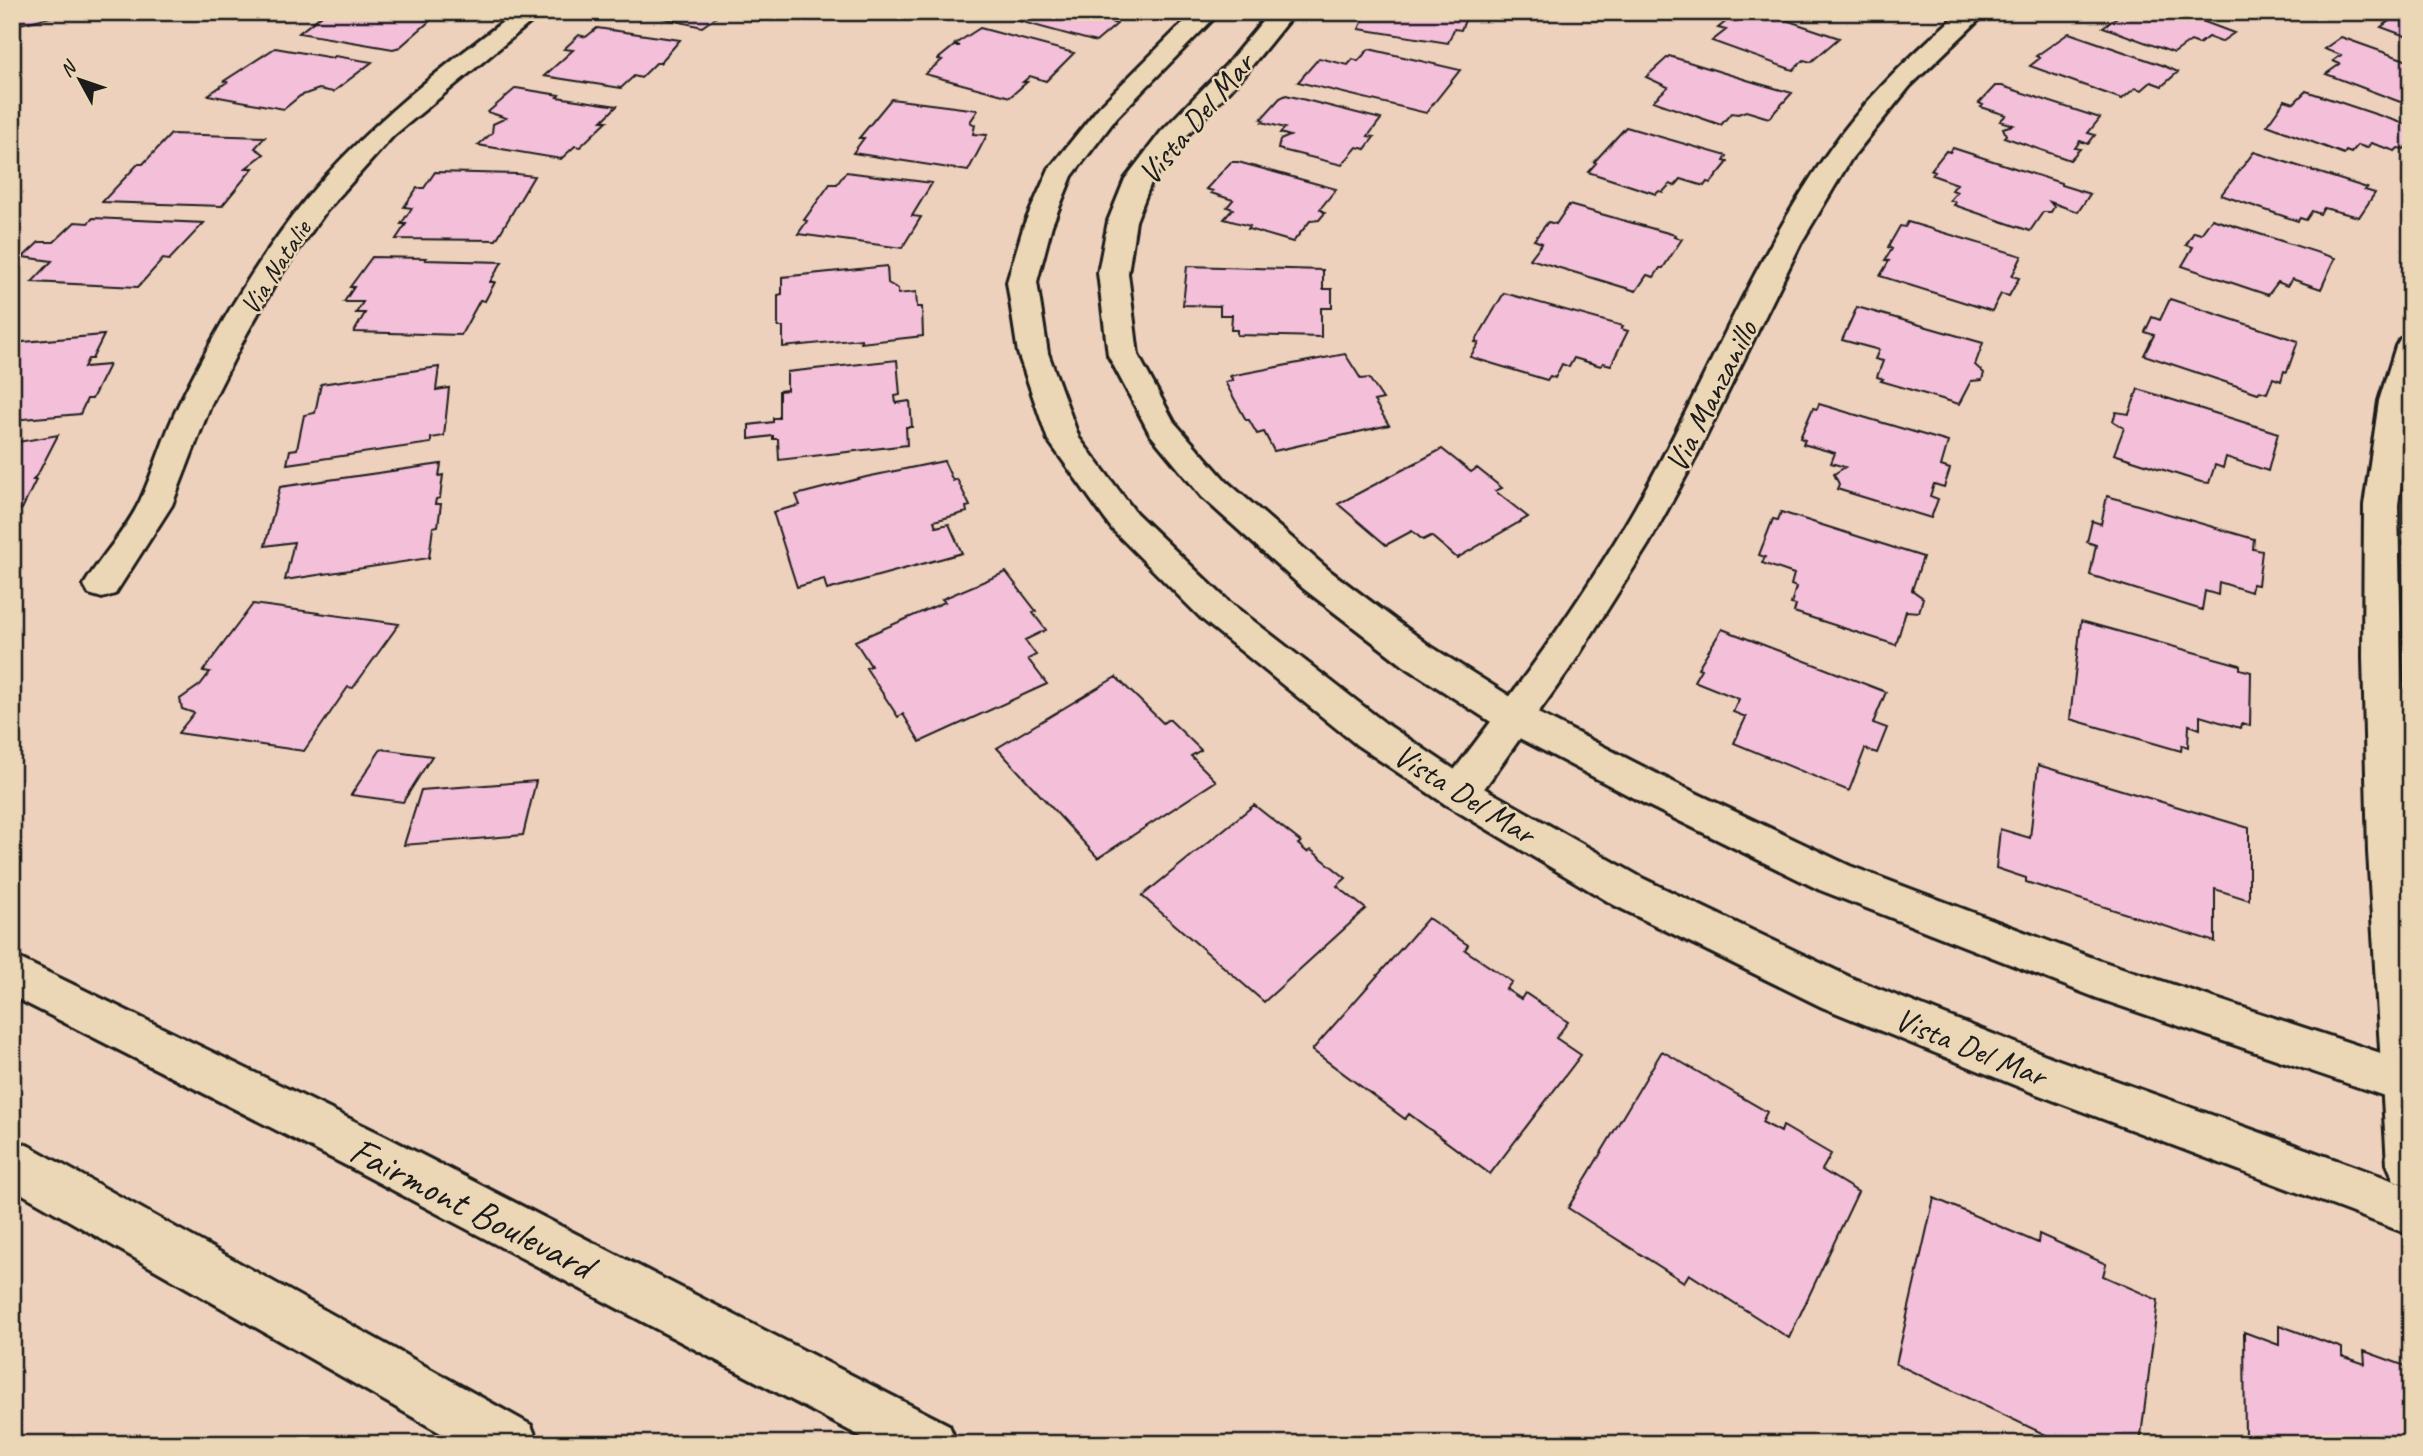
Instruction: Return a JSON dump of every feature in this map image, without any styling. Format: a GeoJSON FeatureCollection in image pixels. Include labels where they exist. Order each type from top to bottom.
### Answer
{"type":"FeatureCollection","features":[{"type":"Feature","properties":{"kind":"street","name":"Via Natalie"},"geometry":{"type":"LineString","coordinates":[[102,586],[155,505],[195,404],[232,333],[265,277],[316,205],[384,130],[452,72],[531,12]]}},
{"type":"Feature","properties":{"kind":"street","name":"Vista Del Mar"},"geometry":{"type":"LineString","coordinates":[[1208,12],[1108,112],[1059,176],[1038,225],[1022,282],[1033,353],[1064,440],[1124,521],[1216,611],[1371,734],[1460,793],[1629,892],[1838,993],[2050,1079],[2411,1211]]}},
{"type":"Feature","properties":{"kind":"street","name":"Vista Del Mar"},"geometry":{"type":"LineString","coordinates":[[1283,12],[1236,69],[1170,138],[1139,178],[1122,221],[1113,273],[1123,355],[1161,428],[1214,489],[1317,580],[1417,656],[1516,719],[1665,796],[1835,878],[2097,979],[2407,1083]]}},
{"type":"Feature","properties":{"kind":"street","name":"Via Manzanillo"},"geometry":{"type":"LineString","coordinates":[[1460,793],[1516,719],[1588,613],[1652,508],[1805,209],[1838,157],[1870,115],[1944,38],[1975,12]]}},
{"type":"Feature","properties":{"kind":"street"},"geometry":{"type":"LineString","coordinates":[[2411,346],[2395,401],[2381,505],[2382,657],[2411,1164]]}},
{"type":"Feature","properties":{"kind":"street","name":"Fairmont Boulevard"},"geometry":{"type":"LineString","coordinates":[[12,974],[368,1152],[930,1444]]}},
{"type":"Feature","properties":{"kind":"street"},"geometry":{"type":"LineString","coordinates":[[12,1162],[512,1444]]}},
{"type":"Feature","properties":{"kind":"building"},"geometry":{"type":"Polygon","coordinates":[[[12,12],[71,12],[12,26],[12,12]]]}},
{"type":"Feature","properties":{"kind":"building"},"geometry":{"type":"Polygon","coordinates":[[[326,12],[426,12],[416,18],[431,20],[400,47],[393,49],[299,33],[326,12]]]}},
{"type":"Feature","properties":{"kind":"building"},"geometry":{"type":"Polygon","coordinates":[[[637,12],[723,12],[702,27],[637,12]]]}},
{"type":"Feature","properties":{"kind":"building"},"geometry":{"type":"Polygon","coordinates":[[[1006,12],[1110,12],[1121,15],[1113,23],[1117,24],[1096,42],[1001,16],[1006,12]]]}},
{"type":"Feature","properties":{"kind":"building"},"geometry":{"type":"Polygon","coordinates":[[[1360,12],[1461,12],[1459,17],[1466,18],[1461,30],[1454,29],[1448,43],[1359,29],[1364,18],[1357,17],[1360,12]]]}},
{"type":"Feature","properties":{"kind":"building"},"geometry":{"type":"Polygon","coordinates":[[[1748,12],[1762,12],[1839,38],[1811,62],[1804,60],[1793,70],[1712,41],[1726,30],[1718,28],[1729,19],[1737,21],[1748,12]]]}},
{"type":"Feature","properties":{"kind":"building"},"geometry":{"type":"Polygon","coordinates":[[[2113,12],[2178,12],[2234,33],[2221,42],[2208,37],[2199,44],[2191,41],[2174,53],[2103,27],[2120,15],[2113,12]]]}},
{"type":"Feature","properties":{"kind":"building"},"geometry":{"type":"Polygon","coordinates":[[[2411,12],[2411,38],[2381,27],[2396,16],[2389,13],[2411,12]]]}},
{"type":"Feature","properties":{"kind":"building"},"geometry":{"type":"Polygon","coordinates":[[[597,28],[680,40],[660,63],[656,63],[641,78],[634,76],[621,88],[544,76],[573,50],[564,49],[579,35],[586,37],[597,28]]]}},
{"type":"Feature","properties":{"kind":"building"},"geometry":{"type":"Polygon","coordinates":[[[980,28],[1074,53],[1046,81],[1030,76],[1010,97],[925,74],[954,46],[960,46],[955,44],[980,28]]]}},
{"type":"Feature","properties":{"kind":"building"},"geometry":{"type":"Polygon","coordinates":[[[2069,33],[2178,72],[2162,86],[2151,82],[2142,90],[2135,88],[2122,99],[2030,66],[2040,58],[2036,56],[2069,33]]]}},
{"type":"Feature","properties":{"kind":"building"},"geometry":{"type":"Polygon","coordinates":[[[2341,37],[2411,62],[2411,106],[2326,74],[2340,64],[2333,61],[2341,55],[2324,49],[2341,37]]]}},
{"type":"Feature","properties":{"kind":"building"},"geometry":{"type":"Polygon","coordinates":[[[275,48],[372,62],[333,92],[319,89],[300,96],[284,109],[208,95],[227,82],[224,81],[275,48]]]}},
{"type":"Feature","properties":{"kind":"building"},"geometry":{"type":"Polygon","coordinates":[[[1369,49],[1460,70],[1426,113],[1298,82],[1319,58],[1348,65],[1353,59],[1358,61],[1369,49]]]}},
{"type":"Feature","properties":{"kind":"building"},"geometry":{"type":"Polygon","coordinates":[[[1669,56],[1792,93],[1769,118],[1746,111],[1731,113],[1721,125],[1653,101],[1668,87],[1646,77],[1669,56]]]}},
{"type":"Feature","properties":{"kind":"building"},"geometry":{"type":"Polygon","coordinates":[[[1995,86],[2100,118],[2088,133],[2095,135],[2088,144],[2080,141],[2075,148],[2080,149],[2070,160],[2004,137],[2006,135],[2003,128],[2013,125],[2000,121],[2006,115],[1981,107],[1983,105],[1979,103],[1995,86]]]}},
{"type":"Feature","properties":{"kind":"building"},"geometry":{"type":"Polygon","coordinates":[[[516,88],[617,106],[602,121],[607,121],[580,147],[575,146],[561,159],[478,145],[492,133],[493,124],[506,118],[488,112],[516,88]]]}},
{"type":"Feature","properties":{"kind":"building"},"geometry":{"type":"Polygon","coordinates":[[[2306,91],[2411,126],[2411,141],[2404,149],[2398,148],[2395,151],[2371,143],[2367,148],[2358,145],[2351,153],[2346,151],[2344,154],[2267,125],[2285,100],[2294,103],[2306,91]]]}},
{"type":"Feature","properties":{"kind":"building"},"geometry":{"type":"Polygon","coordinates":[[[1286,95],[1381,119],[1368,136],[1374,137],[1365,149],[1357,147],[1342,165],[1278,149],[1280,140],[1290,136],[1280,133],[1285,128],[1262,122],[1264,120],[1261,119],[1286,95]]]}},
{"type":"Feature","properties":{"kind":"building"},"geometry":{"type":"Polygon","coordinates":[[[891,99],[978,110],[970,122],[975,125],[973,134],[987,135],[968,171],[853,153],[864,138],[859,138],[891,99]]]}},
{"type":"Feature","properties":{"kind":"building"},"geometry":{"type":"Polygon","coordinates":[[[1626,127],[1727,156],[1724,161],[1728,162],[1711,183],[1707,182],[1704,186],[1681,179],[1675,186],[1670,184],[1663,192],[1656,194],[1588,172],[1626,127]]]}},
{"type":"Feature","properties":{"kind":"building"},"geometry":{"type":"Polygon","coordinates":[[[171,134],[265,137],[255,148],[264,154],[246,168],[253,168],[222,206],[102,202],[138,164],[143,164],[171,134]]]}},
{"type":"Feature","properties":{"kind":"building"},"geometry":{"type":"Polygon","coordinates":[[[1953,148],[2090,194],[2078,212],[2050,202],[2054,207],[2051,212],[2043,212],[2030,231],[1954,205],[1956,202],[1950,200],[1957,192],[1952,190],[1957,184],[1932,175],[1935,172],[1931,170],[1946,151],[1950,152],[1953,148]]]}},
{"type":"Feature","properties":{"kind":"building"},"geometry":{"type":"Polygon","coordinates":[[[2254,152],[2367,188],[2365,190],[2375,193],[2359,217],[2324,208],[2320,214],[2312,211],[2306,220],[2300,218],[2298,221],[2221,195],[2254,152]]]}},
{"type":"Feature","properties":{"kind":"building"},"geometry":{"type":"Polygon","coordinates":[[[1231,162],[1336,189],[1320,209],[1325,213],[1319,220],[1310,221],[1293,242],[1224,219],[1233,209],[1227,207],[1233,200],[1206,189],[1231,162]]]}},
{"type":"Feature","properties":{"kind":"building"},"geometry":{"type":"Polygon","coordinates":[[[435,172],[534,176],[496,240],[396,239],[406,224],[401,224],[412,208],[404,207],[417,188],[424,188],[435,172]]]}},
{"type":"Feature","properties":{"kind":"building"},"geometry":{"type":"Polygon","coordinates":[[[846,172],[932,183],[912,216],[921,217],[902,248],[798,234],[807,221],[804,220],[830,184],[837,184],[846,172]]]}},
{"type":"Feature","properties":{"kind":"building"},"geometry":{"type":"Polygon","coordinates":[[[1569,205],[1682,239],[1663,268],[1660,268],[1654,277],[1647,275],[1636,291],[1530,259],[1542,243],[1534,240],[1548,222],[1556,224],[1569,205]]]}},
{"type":"Feature","properties":{"kind":"building"},"geometry":{"type":"Polygon","coordinates":[[[93,218],[204,223],[169,260],[163,259],[138,287],[32,282],[52,261],[23,257],[39,242],[54,242],[75,222],[88,223],[93,218]]]}},
{"type":"Feature","properties":{"kind":"building"},"geometry":{"type":"Polygon","coordinates":[[[2212,219],[2335,258],[2321,289],[2292,279],[2287,286],[2278,282],[2268,295],[2182,266],[2193,247],[2186,245],[2194,232],[2201,234],[2212,219]]]}},
{"type":"Feature","properties":{"kind":"building"},"geometry":{"type":"Polygon","coordinates":[[[1908,222],[2022,256],[2012,276],[2019,278],[2009,296],[2001,294],[1992,311],[1880,276],[1889,261],[1885,260],[1892,249],[1888,247],[1900,226],[1905,227],[1908,222]]]}},
{"type":"Feature","properties":{"kind":"building"},"geometry":{"type":"Polygon","coordinates":[[[372,257],[502,262],[490,282],[495,282],[485,301],[480,300],[461,335],[354,332],[365,313],[356,313],[363,302],[344,302],[354,287],[350,287],[372,257]]]}},
{"type":"Feature","properties":{"kind":"building"},"geometry":{"type":"Polygon","coordinates":[[[887,266],[888,283],[898,289],[898,294],[916,292],[917,307],[922,307],[923,336],[861,343],[861,339],[783,347],[783,327],[778,327],[778,295],[782,294],[782,277],[887,266]]]}},
{"type":"Feature","properties":{"kind":"building"},"geometry":{"type":"Polygon","coordinates":[[[1187,266],[1323,270],[1323,289],[1332,289],[1332,308],[1321,308],[1321,337],[1237,335],[1237,330],[1231,330],[1232,315],[1220,315],[1220,306],[1183,305],[1187,266]]]}},
{"type":"Feature","properties":{"kind":"building"},"geometry":{"type":"Polygon","coordinates":[[[1504,293],[1623,326],[1621,329],[1628,331],[1611,365],[1603,363],[1601,366],[1574,358],[1569,367],[1562,364],[1555,378],[1550,376],[1547,380],[1470,357],[1479,343],[1475,342],[1504,293]]]}},
{"type":"Feature","properties":{"kind":"building"},"geometry":{"type":"Polygon","coordinates":[[[2170,299],[2298,341],[2281,381],[2273,378],[2267,393],[2258,393],[2144,355],[2154,335],[2145,332],[2152,317],[2160,320],[2170,299]]]}},
{"type":"Feature","properties":{"kind":"building"},"geometry":{"type":"Polygon","coordinates":[[[1857,307],[1983,343],[1975,365],[1984,373],[1982,380],[1971,381],[1959,404],[1881,381],[1883,379],[1877,377],[1883,361],[1875,359],[1879,350],[1842,340],[1857,307]]]}},
{"type":"Feature","properties":{"kind":"building"},"geometry":{"type":"Polygon","coordinates":[[[104,335],[92,359],[88,359],[84,367],[109,365],[92,399],[87,399],[80,414],[12,420],[12,343],[104,335]]]}},
{"type":"Feature","properties":{"kind":"building"},"geometry":{"type":"Polygon","coordinates":[[[1345,354],[1361,379],[1369,378],[1383,399],[1374,401],[1389,425],[1274,451],[1264,432],[1257,434],[1249,420],[1246,420],[1225,382],[1233,380],[1230,376],[1345,354]]]}},
{"type":"Feature","properties":{"kind":"building"},"geometry":{"type":"Polygon","coordinates":[[[897,360],[900,395],[895,396],[896,403],[910,401],[912,427],[906,427],[907,445],[779,460],[778,439],[773,439],[773,436],[749,439],[749,425],[773,422],[773,418],[779,418],[779,391],[787,390],[787,372],[897,360]]]}},
{"type":"Feature","properties":{"kind":"building"},"geometry":{"type":"Polygon","coordinates":[[[439,367],[436,390],[449,388],[444,436],[431,438],[431,443],[287,464],[290,450],[297,449],[304,415],[315,413],[321,384],[439,367]]]}},
{"type":"Feature","properties":{"kind":"building"},"geometry":{"type":"Polygon","coordinates":[[[2138,389],[2278,433],[2268,471],[2226,457],[2223,468],[2215,465],[2209,483],[2114,454],[2124,428],[2113,421],[2116,412],[2129,414],[2138,389]]]}},
{"type":"Feature","properties":{"kind":"building"},"geometry":{"type":"Polygon","coordinates":[[[1819,404],[1948,442],[1941,466],[1950,469],[1944,487],[1934,484],[1930,496],[1938,499],[1931,518],[1837,489],[1839,484],[1834,474],[1845,467],[1831,463],[1835,453],[1803,444],[1805,440],[1800,438],[1813,408],[1817,409],[1819,404]]]}},
{"type":"Feature","properties":{"kind":"building"},"geometry":{"type":"Polygon","coordinates":[[[58,435],[33,480],[36,480],[22,509],[12,510],[12,443],[58,435]]]}},
{"type":"Feature","properties":{"kind":"building"},"geometry":{"type":"Polygon","coordinates":[[[1442,449],[1471,472],[1477,468],[1502,488],[1495,491],[1528,517],[1457,558],[1431,536],[1423,540],[1412,531],[1386,545],[1338,504],[1442,449]]]}},
{"type":"Feature","properties":{"kind":"building"},"geometry":{"type":"Polygon","coordinates":[[[944,461],[953,481],[957,479],[970,506],[966,507],[967,512],[934,521],[936,527],[949,524],[962,553],[827,590],[824,579],[797,587],[773,512],[800,505],[796,495],[944,461]]]}},
{"type":"Feature","properties":{"kind":"building"},"geometry":{"type":"Polygon","coordinates":[[[441,464],[439,476],[443,475],[440,498],[436,499],[435,504],[441,504],[438,526],[433,527],[429,558],[285,580],[294,542],[265,546],[280,487],[441,464]]]}},
{"type":"Feature","properties":{"kind":"building"},"geometry":{"type":"Polygon","coordinates":[[[2107,496],[2254,539],[2253,549],[2262,551],[2258,585],[2252,584],[2251,592],[2219,582],[2218,595],[2205,591],[2202,610],[2090,575],[2096,545],[2087,542],[2092,521],[2101,524],[2107,496]]]}},
{"type":"Feature","properties":{"kind":"building"},"geometry":{"type":"Polygon","coordinates":[[[1781,512],[1923,557],[1912,590],[1923,598],[1919,612],[1906,611],[1896,645],[1794,612],[1796,605],[1791,604],[1796,587],[1791,585],[1794,574],[1762,563],[1765,557],[1759,555],[1773,519],[1778,520],[1781,512]]]}},
{"type":"Feature","properties":{"kind":"building"},"geometry":{"type":"Polygon","coordinates":[[[1006,572],[1036,611],[1033,613],[1046,630],[1025,640],[1036,655],[1028,659],[1047,684],[920,742],[903,714],[898,717],[866,668],[871,666],[855,641],[1006,572]]]}},
{"type":"Feature","properties":{"kind":"building"},"geometry":{"type":"Polygon","coordinates":[[[253,604],[399,624],[353,688],[348,687],[304,751],[178,733],[194,713],[182,709],[180,699],[200,685],[210,672],[203,671],[253,604]]]}},
{"type":"Feature","properties":{"kind":"building"},"geometry":{"type":"Polygon","coordinates":[[[2081,621],[2240,665],[2240,669],[2251,672],[2250,726],[2241,724],[2240,728],[2200,716],[2200,729],[2189,725],[2188,747],[2182,745],[2181,751],[2070,719],[2081,621]]]}},
{"type":"Feature","properties":{"kind":"building"},"geometry":{"type":"Polygon","coordinates":[[[1722,629],[1886,692],[1873,723],[1887,728],[1877,753],[1865,749],[1849,791],[1734,743],[1746,717],[1733,712],[1739,699],[1694,681],[1701,669],[1698,668],[1722,629]]]}},
{"type":"Feature","properties":{"kind":"building"},"geometry":{"type":"Polygon","coordinates":[[[1116,677],[1163,723],[1169,719],[1201,750],[1191,756],[1216,781],[1098,858],[997,748],[1116,677]]]}},
{"type":"Feature","properties":{"kind":"building"},"geometry":{"type":"Polygon","coordinates":[[[381,749],[432,756],[403,802],[351,795],[381,749]]]}},
{"type":"Feature","properties":{"kind":"building"},"geometry":{"type":"Polygon","coordinates":[[[2038,765],[2249,828],[2249,900],[2215,889],[2215,942],[2026,882],[2026,878],[1996,868],[2000,829],[2030,838],[2038,765]]]}},
{"type":"Feature","properties":{"kind":"building"},"geometry":{"type":"Polygon","coordinates":[[[536,781],[523,835],[404,845],[421,790],[536,781]]]}},
{"type":"Feature","properties":{"kind":"building"},"geometry":{"type":"Polygon","coordinates":[[[1254,805],[1301,842],[1298,844],[1307,852],[1311,850],[1346,878],[1337,886],[1366,909],[1264,1002],[1142,896],[1254,805]]]}},
{"type":"Feature","properties":{"kind":"building"},"geometry":{"type":"Polygon","coordinates":[[[1428,918],[1468,945],[1465,950],[1512,982],[1506,989],[1521,999],[1525,993],[1568,1022],[1556,1038],[1581,1055],[1490,1174],[1409,1114],[1405,1119],[1312,1050],[1428,918]]]}},
{"type":"Feature","properties":{"kind":"building"},"geometry":{"type":"Polygon","coordinates":[[[1662,1051],[1767,1112],[1762,1122],[1781,1132],[1783,1126],[1831,1154],[1822,1170],[1858,1192],[1789,1338],[1689,1274],[1684,1282],[1568,1208],[1662,1051]]]}},
{"type":"Feature","properties":{"kind":"building"},"geometry":{"type":"Polygon","coordinates":[[[1934,1198],[2038,1243],[2039,1234],[2106,1264],[2103,1276],[2158,1300],[2140,1444],[2065,1444],[1896,1364],[1934,1198]]]}},
{"type":"Feature","properties":{"kind":"building"},"geometry":{"type":"Polygon","coordinates":[[[2279,1325],[2342,1348],[2342,1356],[2365,1364],[2364,1351],[2411,1368],[2411,1444],[2245,1444],[2244,1332],[2279,1345],[2279,1325]]]}}]}
